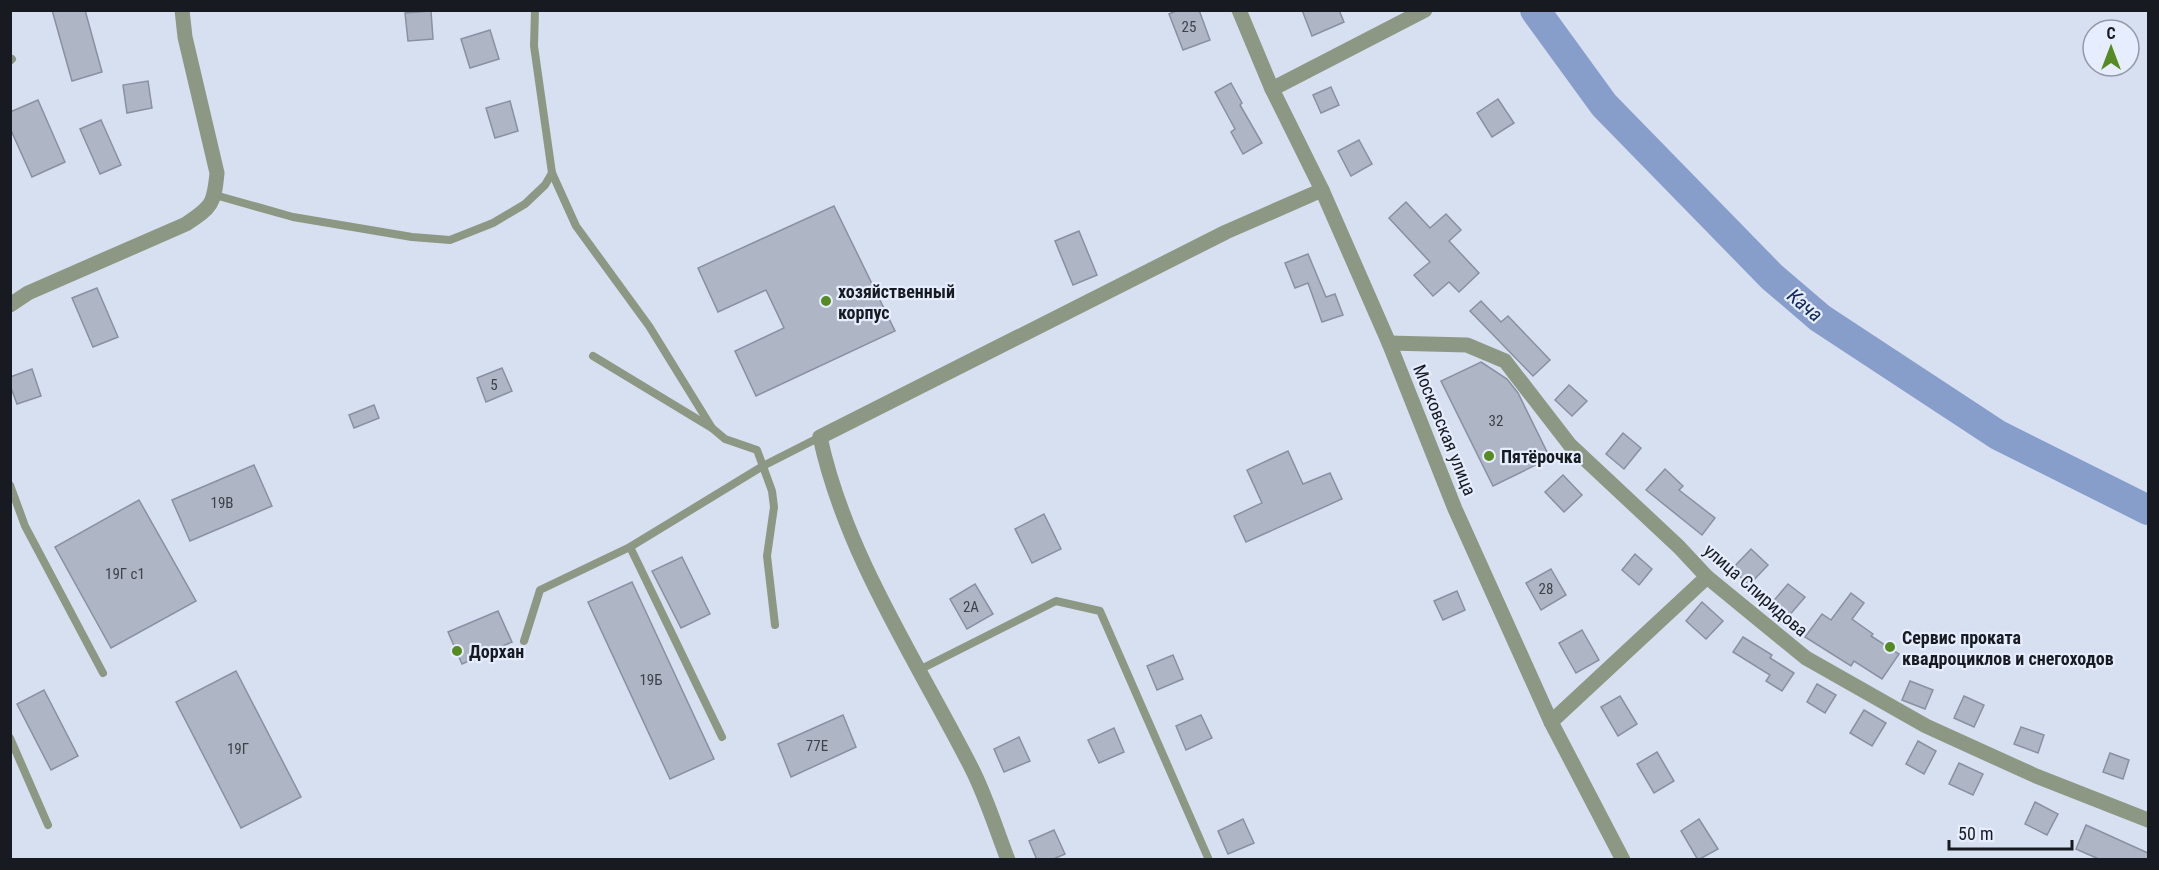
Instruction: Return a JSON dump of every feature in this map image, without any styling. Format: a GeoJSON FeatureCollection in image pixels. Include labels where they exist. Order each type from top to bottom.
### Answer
{"type":"FeatureCollection","features":[{"type":"Feature","properties":{"kind":"street"},"geometry":{"type":"LineString","coordinates":[[10,305],[28,292],[186,224],[207,210],[215,195],[217,173],[185,37],[182,10]]}},
{"type":"Feature","properties":{"kind":"street","name":"Московская улица"},"geometry":{"type":"LineString","coordinates":[[1239,10],[1272,89],[1322,190],[1389,342],[1455,509],[1551,722],[1623,860]]}},
{"type":"Feature","properties":{"kind":"street"},"geometry":{"type":"LineString","coordinates":[[1272,89],[1425,10]]}},
{"type":"Feature","properties":{"kind":"street"},"geometry":{"type":"LineString","coordinates":[[1008,860],[972,770],[874,585],[832,487],[820,437],[1226,232],[1322,190]]}},
{"type":"Feature","properties":{"kind":"street","name":"улица Спиридова"},"geometry":{"type":"LineString","coordinates":[[1389,342],[1467,345],[1505,361],[1570,445],[1679,547],[1707,577],[1806,658],[1926,726],[2036,776],[2148,820]]}},
{"type":"Feature","properties":{"kind":"street"},"geometry":{"type":"LineString","coordinates":[[1551,722],[1707,577]]}},
{"type":"Feature","properties":{"kind":"lane"},"geometry":{"type":"LineString","coordinates":[[535,10],[534,46],[552,172],[576,226],[650,326],[712,428]]}},
{"type":"Feature","properties":{"kind":"lane"},"geometry":{"type":"LineString","coordinates":[[215,195],[293,217],[412,237],[450,240],[493,222],[525,204],[545,185],[552,172]]}},
{"type":"Feature","properties":{"kind":"lane"},"geometry":{"type":"LineString","coordinates":[[593,356],[712,428],[725,439],[758,450],[772,491],[774,507],[767,556],[775,625]]}},
{"type":"Feature","properties":{"kind":"lane"},"geometry":{"type":"LineString","coordinates":[[524,641],[540,590],[630,547],[763,465],[820,437]]}},
{"type":"Feature","properties":{"kind":"lane"},"geometry":{"type":"LineString","coordinates":[[10,485],[25,526],[103,673]]}},
{"type":"Feature","properties":{"kind":"lane"},"geometry":{"type":"LineString","coordinates":[[630,547],[722,737]]}},
{"type":"Feature","properties":{"kind":"lane"},"geometry":{"type":"LineString","coordinates":[[920,670],[1056,601],[1100,611],[1209,860]]}},
{"type":"Feature","properties":{"kind":"lane"},"geometry":{"type":"LineString","coordinates":[[10,738],[48,825]]}},
{"type":"Feature","properties":{"kind":"building"},"geometry":{"type":"Polygon","coordinates":[[[52,10],[85,10],[102,72],[72,81],[52,10]]]}},
{"type":"Feature","properties":{"kind":"building"},"geometry":{"type":"Polygon","coordinates":[[[1178,10],[1199,10],[1210,40],[1183,50],[1169,14],[1178,10]]]}},
{"type":"Feature","properties":{"kind":"building"},"geometry":{"type":"Polygon","coordinates":[[[1302,10],[1339,10],[1344,22],[1312,36],[1302,10]]]}},
{"type":"Feature","properties":{"kind":"building"},"geometry":{"type":"Polygon","coordinates":[[[431,11],[433,39],[408,41],[405,13],[431,11]]]}},
{"type":"Feature","properties":{"kind":"building"},"geometry":{"type":"Polygon","coordinates":[[[490,30],[499,59],[470,68],[461,39],[490,30]]]}},
{"type":"Feature","properties":{"kind":"building"},"geometry":{"type":"Polygon","coordinates":[[[148,81],[152,108],[127,113],[123,85],[148,81]]]}},
{"type":"Feature","properties":{"kind":"building"},"geometry":{"type":"Polygon","coordinates":[[[1231,83],[1242,103],[1240,105],[1262,143],[1243,154],[1231,132],[1235,129],[1215,92],[1231,83]]]}},
{"type":"Feature","properties":{"kind":"building"},"geometry":{"type":"Polygon","coordinates":[[[1331,87],[1339,105],[1321,113],[1313,95],[1331,87]]]}},
{"type":"Feature","properties":{"kind":"building"},"geometry":{"type":"Polygon","coordinates":[[[1498,99],[1514,123],[1492,137],[1477,113],[1498,99]]]}},
{"type":"Feature","properties":{"kind":"building"},"geometry":{"type":"Polygon","coordinates":[[[38,100],[65,162],[32,177],[10,128],[10,112],[38,100]]]}},
{"type":"Feature","properties":{"kind":"building"},"geometry":{"type":"Polygon","coordinates":[[[510,101],[518,131],[495,138],[486,108],[510,101]]]}},
{"type":"Feature","properties":{"kind":"building"},"geometry":{"type":"Polygon","coordinates":[[[101,120],[121,165],[100,174],[80,129],[101,120]]]}},
{"type":"Feature","properties":{"kind":"building"},"geometry":{"type":"Polygon","coordinates":[[[1359,140],[1372,164],[1351,176],[1338,151],[1359,140]]]}},
{"type":"Feature","properties":{"kind":"building"},"geometry":{"type":"Polygon","coordinates":[[[1406,202],[1430,228],[1446,214],[1461,230],[1449,241],[1479,273],[1459,292],[1449,282],[1433,296],[1414,275],[1430,262],[1389,218],[1406,202]]]}},
{"type":"Feature","properties":{"kind":"building","name":"хозяйственный корпус"},"geometry":{"type":"Polygon","coordinates":[[[834,206],[895,331],[756,396],[735,351],[784,328],[766,290],[718,312],[698,268],[834,206]]]}},
{"type":"Feature","properties":{"kind":"building"},"geometry":{"type":"Polygon","coordinates":[[[1079,231],[1097,275],[1073,285],[1055,241],[1079,231]]]}},
{"type":"Feature","properties":{"kind":"building"},"geometry":{"type":"Polygon","coordinates":[[[1308,254],[1326,297],[1335,294],[1343,315],[1322,322],[1308,283],[1295,288],[1285,263],[1308,254]]]}},
{"type":"Feature","properties":{"kind":"building"},"geometry":{"type":"Polygon","coordinates":[[[97,288],[118,337],[93,347],[72,298],[97,288]]]}},
{"type":"Feature","properties":{"kind":"building"},"geometry":{"type":"Polygon","coordinates":[[[1481,301],[1501,322],[1508,316],[1550,360],[1533,376],[1470,311],[1481,301]]]}},
{"type":"Feature","properties":{"kind":"building"},"geometry":{"type":"Polygon","coordinates":[[[1481,362],[1507,379],[1518,393],[1550,458],[1493,486],[1441,381],[1481,362]]]}},
{"type":"Feature","properties":{"kind":"building"},"geometry":{"type":"Polygon","coordinates":[[[502,368],[512,391],[486,402],[477,378],[502,368]]]}},
{"type":"Feature","properties":{"kind":"building"},"geometry":{"type":"Polygon","coordinates":[[[32,369],[41,396],[17,404],[10,385],[10,377],[32,369]]]}},
{"type":"Feature","properties":{"kind":"building"},"geometry":{"type":"Polygon","coordinates":[[[1569,385],[1587,401],[1572,416],[1555,400],[1569,385]]]}},
{"type":"Feature","properties":{"kind":"building"},"geometry":{"type":"Polygon","coordinates":[[[374,405],[379,418],[354,428],[349,415],[374,405]]]}},
{"type":"Feature","properties":{"kind":"building"},"geometry":{"type":"Polygon","coordinates":[[[1623,433],[1641,448],[1624,469],[1606,454],[1623,433]]]}},
{"type":"Feature","properties":{"kind":"building"},"geometry":{"type":"Polygon","coordinates":[[[1288,451],[1303,484],[1330,473],[1342,499],[1246,542],[1234,516],[1262,503],[1247,470],[1288,451]]]}},
{"type":"Feature","properties":{"kind":"building"},"geometry":{"type":"Polygon","coordinates":[[[254,465],[272,506],[190,541],[172,500],[254,465]]]}},
{"type":"Feature","properties":{"kind":"building"},"geometry":{"type":"Polygon","coordinates":[[[1665,469],[1683,486],[1679,490],[1715,518],[1702,535],[1646,490],[1665,469]]]}},
{"type":"Feature","properties":{"kind":"building"},"geometry":{"type":"Polygon","coordinates":[[[1563,475],[1582,495],[1564,512],[1545,492],[1563,475]]]}},
{"type":"Feature","properties":{"kind":"building"},"geometry":{"type":"Polygon","coordinates":[[[139,500],[196,601],[111,648],[55,547],[139,500]]]}},
{"type":"Feature","properties":{"kind":"building"},"geometry":{"type":"Polygon","coordinates":[[[1044,514],[1061,549],[1032,563],[1015,529],[1044,514]]]}},
{"type":"Feature","properties":{"kind":"building"},"geometry":{"type":"Polygon","coordinates":[[[1751,549],[1768,565],[1749,585],[1732,569],[1751,549]]]}},
{"type":"Feature","properties":{"kind":"building"},"geometry":{"type":"Polygon","coordinates":[[[1635,554],[1652,569],[1639,585],[1622,570],[1635,554]]]}},
{"type":"Feature","properties":{"kind":"building"},"geometry":{"type":"Polygon","coordinates":[[[682,557],[710,614],[681,628],[652,571],[682,557]]]}},
{"type":"Feature","properties":{"kind":"building"},"geometry":{"type":"Polygon","coordinates":[[[1551,569],[1566,595],[1541,610],[1526,583],[1551,569]]]}},
{"type":"Feature","properties":{"kind":"building"},"geometry":{"type":"Polygon","coordinates":[[[632,582],[714,759],[670,779],[588,602],[632,582]]]}},
{"type":"Feature","properties":{"kind":"building"},"geometry":{"type":"Polygon","coordinates":[[[975,584],[993,614],[967,629],[950,599],[975,584]]]}},
{"type":"Feature","properties":{"kind":"building"},"geometry":{"type":"Polygon","coordinates":[[[1788,584],[1805,597],[1787,618],[1771,604],[1788,584]]]}},
{"type":"Feature","properties":{"kind":"building"},"geometry":{"type":"Polygon","coordinates":[[[1457,591],[1465,610],[1443,620],[1434,601],[1457,591]]]}},
{"type":"Feature","properties":{"kind":"building"},"geometry":{"type":"Polygon","coordinates":[[[1851,593],[1864,603],[1852,619],[1873,634],[1871,636],[1899,654],[1882,679],[1854,661],[1851,666],[1805,637],[1822,614],[1831,620],[1851,593]]]}},
{"type":"Feature","properties":{"kind":"building"},"geometry":{"type":"Polygon","coordinates":[[[1702,602],[1723,621],[1706,639],[1686,621],[1702,602]]]}},
{"type":"Feature","properties":{"kind":"building"},"geometry":{"type":"Polygon","coordinates":[[[498,611],[512,642],[462,664],[448,632],[498,611]]]}},
{"type":"Feature","properties":{"kind":"building"},"geometry":{"type":"Polygon","coordinates":[[[1582,630],[1599,660],[1576,673],[1559,643],[1582,630]]]}},
{"type":"Feature","properties":{"kind":"building"},"geometry":{"type":"Polygon","coordinates":[[[1743,637],[1772,655],[1770,658],[1794,673],[1782,691],[1766,681],[1770,675],[1733,652],[1743,637]]]}},
{"type":"Feature","properties":{"kind":"building"},"geometry":{"type":"Polygon","coordinates":[[[1173,655],[1183,679],[1157,690],[1147,666],[1173,655]]]}},
{"type":"Feature","properties":{"kind":"building"},"geometry":{"type":"Polygon","coordinates":[[[236,671],[301,797],[241,828],[176,702],[236,671]]]}},
{"type":"Feature","properties":{"kind":"building"},"geometry":{"type":"Polygon","coordinates":[[[1910,681],[1933,690],[1925,709],[1902,700],[1910,681]]]}},
{"type":"Feature","properties":{"kind":"building"},"geometry":{"type":"Polygon","coordinates":[[[1817,684],[1836,695],[1825,713],[1807,702],[1817,684]]]}},
{"type":"Feature","properties":{"kind":"building"},"geometry":{"type":"Polygon","coordinates":[[[44,690],[78,756],[51,770],[17,704],[44,690]]]}},
{"type":"Feature","properties":{"kind":"building"},"geometry":{"type":"Polygon","coordinates":[[[1620,696],[1637,724],[1618,736],[1601,707],[1620,696]]]}},
{"type":"Feature","properties":{"kind":"building"},"geometry":{"type":"Polygon","coordinates":[[[1964,696],[1984,705],[1974,727],[1954,718],[1964,696]]]}},
{"type":"Feature","properties":{"kind":"building"},"geometry":{"type":"Polygon","coordinates":[[[1864,710],[1886,723],[1872,746],[1850,733],[1864,710]]]}},
{"type":"Feature","properties":{"kind":"building"},"geometry":{"type":"Polygon","coordinates":[[[843,715],[856,747],[791,777],[778,744],[843,715]]]}},
{"type":"Feature","properties":{"kind":"building"},"geometry":{"type":"Polygon","coordinates":[[[1201,715],[1212,738],[1186,750],[1176,726],[1201,715]]]}},
{"type":"Feature","properties":{"kind":"building"},"geometry":{"type":"Polygon","coordinates":[[[2021,727],[2044,735],[2038,753],[2014,744],[2021,727]]]}},
{"type":"Feature","properties":{"kind":"building"},"geometry":{"type":"Polygon","coordinates":[[[1114,728],[1124,752],[1099,763],[1088,740],[1114,728]]]}},
{"type":"Feature","properties":{"kind":"building"},"geometry":{"type":"Polygon","coordinates":[[[1019,737],[1030,761],[1004,772],[994,749],[1019,737]]]}},
{"type":"Feature","properties":{"kind":"building"},"geometry":{"type":"Polygon","coordinates":[[[1918,741],[1936,751],[1924,774],[1906,764],[1918,741]]]}},
{"type":"Feature","properties":{"kind":"building"},"geometry":{"type":"Polygon","coordinates":[[[1657,752],[1674,781],[1654,793],[1637,764],[1657,752]]]}},
{"type":"Feature","properties":{"kind":"building"},"geometry":{"type":"Polygon","coordinates":[[[2110,753],[2129,760],[2123,779],[2103,772],[2110,753]]]}},
{"type":"Feature","properties":{"kind":"building"},"geometry":{"type":"Polygon","coordinates":[[[1959,763],[1983,774],[1973,795],[1949,784],[1959,763]]]}},
{"type":"Feature","properties":{"kind":"building"},"geometry":{"type":"Polygon","coordinates":[[[2035,802],[2058,814],[2047,835],[2025,824],[2035,802]]]}},
{"type":"Feature","properties":{"kind":"building"},"geometry":{"type":"Polygon","coordinates":[[[1243,819],[1254,843],[1228,854],[1218,831],[1243,819]]]}},
{"type":"Feature","properties":{"kind":"building"},"geometry":{"type":"Polygon","coordinates":[[[1699,819],[1718,849],[1698,860],[1681,831],[1699,819]]]}},
{"type":"Feature","properties":{"kind":"building"},"geometry":{"type":"Polygon","coordinates":[[[2086,825],[2148,853],[2148,860],[2101,860],[2076,849],[2086,825]]]}},
{"type":"Feature","properties":{"kind":"building"},"geometry":{"type":"Polygon","coordinates":[[[1054,830],[1065,854],[1051,860],[1037,860],[1029,841],[1054,830]]]}},
{"type":"Feature","properties":{"kind":"waterway","name":"Кача"},"geometry":{"type":"LineString","coordinates":[[1535,10],[1604,105],[1772,277],[1820,318],[1998,435],[2148,510]]}},
{"type":"Feature","properties":{"kind":"place","name":"хозяйственный корпус"},"geometry":{"type":"Point","coordinates":[826,301]}},
{"type":"Feature","properties":{"kind":"place","name":"Пятёрочка"},"geometry":{"type":"Point","coordinates":[1489,456]}},
{"type":"Feature","properties":{"kind":"place","name":"Сервис проката квадроциклов и снегоходов"},"geometry":{"type":"Point","coordinates":[1890,647]}},
{"type":"Feature","properties":{"kind":"place","name":"Дорхан"},"geometry":{"type":"Point","coordinates":[457,651]}}]}
